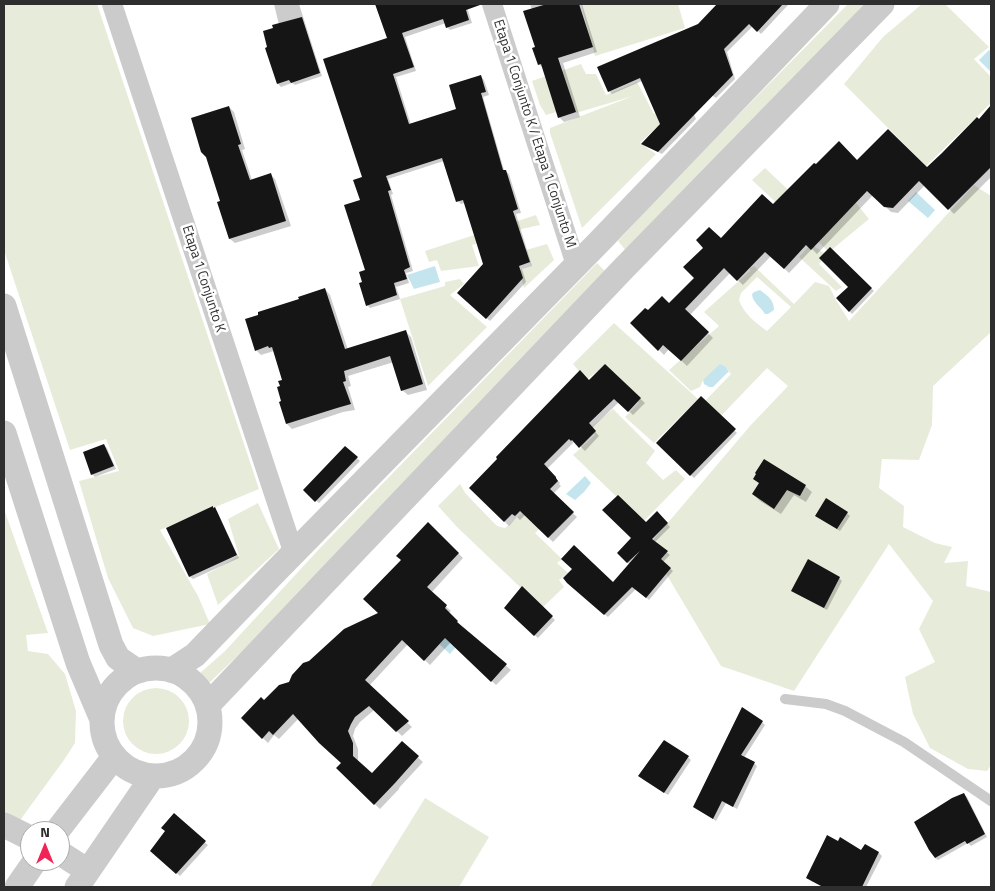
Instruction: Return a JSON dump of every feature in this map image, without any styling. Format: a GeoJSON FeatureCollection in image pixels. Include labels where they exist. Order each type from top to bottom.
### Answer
{"type":"FeatureCollection","features":[{"type":"Feature","properties":{"kind":"street","name":"Etapa 1 Conjunto K"},"geometry":{"type":"LineString","coordinates":[[112,4],[294,554]]}},
{"type":"Feature","properties":{"kind":"street","name":"Etapa 1 Conjunto K / Etapa 1 Conjunto M"},"geometry":{"type":"LineString","coordinates":[[492,4],[576,265]]}},
{"type":"Feature","properties":{"kind":"street"},"geometry":{"type":"LineString","coordinates":[[172,670],[196,655],[599,242],[827,4]]}},
{"type":"Feature","properties":{"kind":"street"},"geometry":{"type":"LineString","coordinates":[[208,705],[624,268],[882,4]]}},
{"type":"Feature","properties":{"kind":"street"},"geometry":{"type":"LineString","coordinates":[[599,242],[624,268]]}},
{"type":"Feature","properties":{"kind":"street"},"geometry":{"type":"LineString","coordinates":[[4,306],[111,645],[118,658],[137,671]]}},
{"type":"Feature","properties":{"kind":"street"},"geometry":{"type":"LineString","coordinates":[[4,433],[78,663],[102,717],[104,738],[114,757],[132,770],[153,776],[174,773],[192,762],[204,746],[210,726],[208,705],[200,690],[187,678],[172,670],[155,668],[137,671],[120,682],[107,698],[102,717]]}},
{"type":"Feature","properties":{"kind":"street"},"geometry":{"type":"LineString","coordinates":[[65,821],[114,757]]}},
{"type":"Feature","properties":{"kind":"street"},"geometry":{"type":"LineString","coordinates":[[70,865],[82,879],[153,776]]}},
{"type":"Feature","properties":{"kind":"street"},"geometry":{"type":"LineString","coordinates":[[4,826],[20,833]]}},
{"type":"Feature","properties":{"kind":"street"},"geometry":{"type":"LineString","coordinates":[[17,887],[28,871]]}},
{"type":"Feature","properties":{"kind":"lane"},"geometry":{"type":"LineString","coordinates":[[785,699],[826,704],[845,711],[904,742],[991,801]]}},
{"type":"Feature","properties":{"kind":"green space"},"geometry":{"type":"Polygon","coordinates":[[[4,4],[97,4],[259,489],[160,530],[198,596],[210,624],[153,636],[133,628],[108,578],[79,481],[119,471],[106,439],[70,450],[4,250],[4,4]]]}},
{"type":"Feature","properties":{"kind":"green space"},"geometry":{"type":"Polygon","coordinates":[[[581,4],[678,4],[685,28],[595,56],[581,4]]]}},
{"type":"Feature","properties":{"kind":"green space"},"geometry":{"type":"Polygon","coordinates":[[[848,4],[869,4],[627,252],[618,241],[673,181],[848,4]]]}},
{"type":"Feature","properties":{"kind":"green space"},"geometry":{"type":"Polygon","coordinates":[[[922,4],[945,4],[989,47],[974,59],[991,77],[991,103],[926,166],[844,84],[883,37],[922,4]]]}},
{"type":"Feature","properties":{"kind":"green space"},"geometry":{"type":"Polygon","coordinates":[[[581,64],[586,74],[596,74],[606,95],[637,82],[654,114],[679,106],[640,143],[656,154],[582,228],[550,133],[550,128],[633,96],[576,113],[574,107],[546,115],[540,105],[532,81],[581,64]]]}},
{"type":"Feature","properties":{"kind":"green space"},"geometry":{"type":"Polygon","coordinates":[[[765,168],[816,216],[826,231],[856,203],[869,219],[829,252],[752,180],[765,168]]]}},
{"type":"Feature","properties":{"kind":"green space"},"geometry":{"type":"Polygon","coordinates":[[[974,185],[991,196],[991,332],[933,386],[932,425],[919,460],[882,459],[879,488],[904,506],[903,527],[935,543],[952,547],[944,563],[968,561],[966,586],[991,592],[991,765],[987,771],[968,769],[930,748],[913,714],[905,677],[935,662],[919,629],[933,601],[889,544],[794,691],[721,666],[649,545],[750,426],[788,386],[767,368],[719,418],[704,402],[731,374],[726,367],[703,380],[700,387],[691,391],[669,370],[719,326],[704,312],[754,266],[794,304],[815,282],[829,286],[849,321],[974,185]],[[757,277],[741,293],[739,300],[747,314],[767,331],[791,307],[757,277]]]}},
{"type":"Feature","properties":{"kind":"green space"},"geometry":{"type":"Polygon","coordinates":[[[536,215],[540,225],[517,230],[472,245],[479,266],[441,271],[437,260],[429,262],[425,251],[536,215]]]}},
{"type":"Feature","properties":{"kind":"green space"},"geometry":{"type":"Polygon","coordinates":[[[547,244],[554,260],[524,288],[519,270],[531,266],[526,250],[547,244]]]}},
{"type":"Feature","properties":{"kind":"green space"},"geometry":{"type":"Polygon","coordinates":[[[811,244],[827,255],[819,264],[842,287],[836,291],[799,257],[811,244]]]}},
{"type":"Feature","properties":{"kind":"green space"},"geometry":{"type":"Polygon","coordinates":[[[597,263],[608,274],[255,639],[208,684],[199,674],[225,651],[321,547],[597,263]]]}},
{"type":"Feature","properties":{"kind":"green space"},"geometry":{"type":"Polygon","coordinates":[[[460,279],[464,284],[450,295],[487,327],[428,386],[400,299],[445,286],[445,282],[460,279]]]}},
{"type":"Feature","properties":{"kind":"green space"},"geometry":{"type":"Polygon","coordinates":[[[614,323],[698,399],[654,443],[625,417],[639,403],[603,367],[586,380],[573,364],[614,323]]]}},
{"type":"Feature","properties":{"kind":"green space"},"geometry":{"type":"Polygon","coordinates":[[[613,409],[655,451],[646,463],[663,480],[676,470],[685,479],[643,522],[573,455],[595,435],[590,428],[613,409]]]}},
{"type":"Feature","properties":{"kind":"green space"},"geometry":{"type":"Polygon","coordinates":[[[460,484],[466,494],[497,526],[505,528],[527,509],[545,523],[535,533],[562,559],[557,563],[568,573],[559,580],[564,587],[542,608],[457,527],[438,506],[460,484]]]}},
{"type":"Feature","properties":{"kind":"green space"},"geometry":{"type":"Polygon","coordinates":[[[258,503],[279,549],[218,605],[207,574],[239,556],[228,519],[258,503]]]}},
{"type":"Feature","properties":{"kind":"green space"},"geometry":{"type":"Polygon","coordinates":[[[4,509],[48,633],[26,635],[28,651],[48,654],[65,674],[76,711],[75,743],[18,823],[4,816],[4,509]]]}},
{"type":"Feature","properties":{"kind":"green space"},"geometry":{"type":"Polygon","coordinates":[[[156,688],[169,690],[179,698],[187,708],[189,721],[187,734],[179,744],[169,752],[156,754],[143,752],[133,744],[125,734],[123,721],[125,708],[133,698],[143,690],[156,688]]]}},
{"type":"Feature","properties":{"kind":"green space"},"geometry":{"type":"Polygon","coordinates":[[[425,798],[489,837],[459,887],[370,887],[425,798]]]}},
{"type":"Feature","properties":{"kind":"water"},"geometry":{"type":"Polygon","coordinates":[[[989,50],[991,52],[991,72],[979,60],[989,50]]]}},
{"type":"Feature","properties":{"kind":"water"},"geometry":{"type":"Polygon","coordinates":[[[916,192],[935,210],[928,218],[908,201],[916,192]]]}},
{"type":"Feature","properties":{"kind":"water"},"geometry":{"type":"Polygon","coordinates":[[[435,266],[440,282],[414,289],[407,275],[435,266]]]}},
{"type":"Feature","properties":{"kind":"water"},"geometry":{"type":"Polygon","coordinates":[[[760,290],[768,296],[773,304],[774,310],[768,314],[765,314],[752,297],[754,292],[760,290]]]}},
{"type":"Feature","properties":{"kind":"water"},"geometry":{"type":"Polygon","coordinates":[[[720,364],[726,367],[729,372],[713,387],[704,384],[703,380],[720,364]]]}},
{"type":"Feature","properties":{"kind":"water"},"geometry":{"type":"Polygon","coordinates":[[[585,476],[591,483],[584,492],[575,500],[566,494],[585,476]]]}},
{"type":"Feature","properties":{"kind":"water"},"geometry":{"type":"Polygon","coordinates":[[[455,627],[466,635],[450,654],[439,644],[455,627]]]}},
{"type":"Feature","properties":{"kind":"building"},"geometry":{"type":"Polygon","coordinates":[[[375,4],[480,4],[466,10],[469,20],[446,28],[443,19],[402,33],[414,67],[393,74],[409,124],[456,109],[449,85],[481,75],[486,92],[481,93],[503,170],[506,170],[518,209],[513,211],[530,262],[519,266],[523,278],[486,319],[457,293],[483,264],[463,200],[456,202],[442,158],[386,176],[391,190],[388,191],[410,267],[404,270],[407,279],[394,283],[397,295],[366,306],[359,283],[362,282],[359,272],[365,270],[344,205],[360,200],[353,180],[362,177],[323,59],[387,38],[375,4]]]}},
{"type":"Feature","properties":{"kind":"building"},"geometry":{"type":"Polygon","coordinates":[[[547,4],[579,4],[593,47],[558,58],[576,112],[558,118],[541,64],[538,65],[532,48],[535,47],[523,11],[547,4]]]}},
{"type":"Feature","properties":{"kind":"building"},"geometry":{"type":"Polygon","coordinates":[[[717,4],[783,4],[757,32],[749,24],[724,49],[733,75],[658,152],[641,144],[660,124],[640,78],[608,92],[597,67],[698,24],[717,4]]]}},
{"type":"Feature","properties":{"kind":"building"},"geometry":{"type":"Polygon","coordinates":[[[302,17],[320,73],[291,83],[289,80],[277,84],[265,48],[267,47],[263,31],[273,28],[272,25],[302,17]]]}},
{"type":"Feature","properties":{"kind":"building"},"geometry":{"type":"Polygon","coordinates":[[[991,105],[991,167],[948,210],[919,181],[893,208],[884,207],[867,191],[811,250],[806,245],[784,269],[765,252],[737,281],[724,268],[685,309],[709,332],[681,361],[663,345],[658,351],[630,323],[645,308],[648,310],[662,296],[669,303],[694,278],[683,267],[703,248],[696,240],[709,227],[721,238],[762,194],[773,204],[839,141],[857,160],[888,129],[927,167],[977,117],[979,119],[991,105]]]}},
{"type":"Feature","properties":{"kind":"building"},"geometry":{"type":"Polygon","coordinates":[[[229,106],[241,144],[238,145],[250,180],[271,173],[286,221],[229,239],[217,202],[220,201],[206,157],[201,152],[191,118],[229,106]]]}},
{"type":"Feature","properties":{"kind":"building"},"geometry":{"type":"Polygon","coordinates":[[[830,247],[872,288],[849,312],[836,298],[848,287],[819,258],[830,247]]]}},
{"type":"Feature","properties":{"kind":"building"},"geometry":{"type":"Polygon","coordinates":[[[325,288],[345,349],[406,330],[423,384],[401,391],[390,356],[344,371],[346,381],[343,382],[351,404],[286,424],[279,402],[281,401],[277,387],[280,386],[278,381],[282,380],[272,347],[269,348],[268,346],[255,351],[245,319],[258,315],[258,312],[299,299],[298,297],[325,288]]]}},
{"type":"Feature","properties":{"kind":"building"},"geometry":{"type":"Polygon","coordinates":[[[605,364],[641,398],[628,412],[614,399],[589,423],[596,431],[579,448],[569,439],[544,464],[558,481],[550,489],[574,512],[548,538],[520,511],[515,516],[512,514],[504,522],[469,488],[497,459],[496,457],[580,370],[589,380],[605,364]]]}},
{"type":"Feature","properties":{"kind":"building"},"geometry":{"type":"Polygon","coordinates":[[[701,396],[736,429],[690,476],[656,443],[701,396]]]}},
{"type":"Feature","properties":{"kind":"building"},"geometry":{"type":"Polygon","coordinates":[[[104,444],[114,466],[91,475],[83,452],[104,444]]]}},
{"type":"Feature","properties":{"kind":"building"},"geometry":{"type":"Polygon","coordinates":[[[345,446],[358,457],[315,502],[303,490],[345,446]]]}},
{"type":"Feature","properties":{"kind":"building"},"geometry":{"type":"Polygon","coordinates":[[[764,459],[806,485],[800,496],[787,490],[774,509],[752,494],[759,483],[753,479],[755,473],[764,459]]]}},
{"type":"Feature","properties":{"kind":"building"},"geometry":{"type":"Polygon","coordinates":[[[618,495],[646,522],[657,511],[668,523],[652,539],[668,551],[661,559],[671,568],[646,598],[632,587],[604,615],[563,578],[572,569],[561,559],[574,545],[613,582],[640,551],[627,563],[617,553],[631,538],[602,510],[618,495]]]}},
{"type":"Feature","properties":{"kind":"building"},"geometry":{"type":"Polygon","coordinates":[[[826,498],[848,512],[837,529],[815,516],[826,498]]]}},
{"type":"Feature","properties":{"kind":"building"},"geometry":{"type":"Polygon","coordinates":[[[213,506],[237,555],[189,577],[166,528],[213,506]]]}},
{"type":"Feature","properties":{"kind":"building"},"geometry":{"type":"Polygon","coordinates":[[[428,522],[459,553],[427,587],[447,605],[445,608],[457,622],[507,664],[491,682],[445,638],[424,661],[402,640],[365,680],[409,721],[396,732],[369,706],[355,717],[348,731],[353,743],[353,756],[372,773],[402,741],[419,756],[374,805],[336,768],[341,763],[319,743],[293,714],[273,735],[269,731],[262,739],[241,718],[261,697],[264,700],[279,685],[289,682],[292,675],[303,663],[309,661],[344,629],[378,613],[363,599],[401,560],[396,556],[428,522]]]}},
{"type":"Feature","properties":{"kind":"building"},"geometry":{"type":"Polygon","coordinates":[[[808,559],[840,577],[824,608],[791,591],[808,559]]]}},
{"type":"Feature","properties":{"kind":"building"},"geometry":{"type":"Polygon","coordinates":[[[522,586],[553,616],[534,636],[504,608],[522,586]]]}},
{"type":"Feature","properties":{"kind":"building"},"geometry":{"type":"Polygon","coordinates":[[[742,707],[763,721],[741,755],[755,762],[733,807],[722,801],[713,819],[693,807],[742,707]]]}},
{"type":"Feature","properties":{"kind":"building"},"geometry":{"type":"Polygon","coordinates":[[[664,740],[689,756],[664,793],[638,776],[664,740]]]}},
{"type":"Feature","properties":{"kind":"building"},"geometry":{"type":"Polygon","coordinates":[[[964,793],[985,834],[967,844],[965,841],[935,858],[914,822],[952,798],[964,793]]]}},
{"type":"Feature","properties":{"kind":"building"},"geometry":{"type":"Polygon","coordinates":[[[174,813],[206,841],[176,874],[150,851],[165,831],[161,828],[174,813]]]}},
{"type":"Feature","properties":{"kind":"building"},"geometry":{"type":"Polygon","coordinates":[[[827,835],[838,841],[840,837],[861,850],[865,844],[879,852],[862,887],[823,887],[806,878],[827,835]]]}}]}
